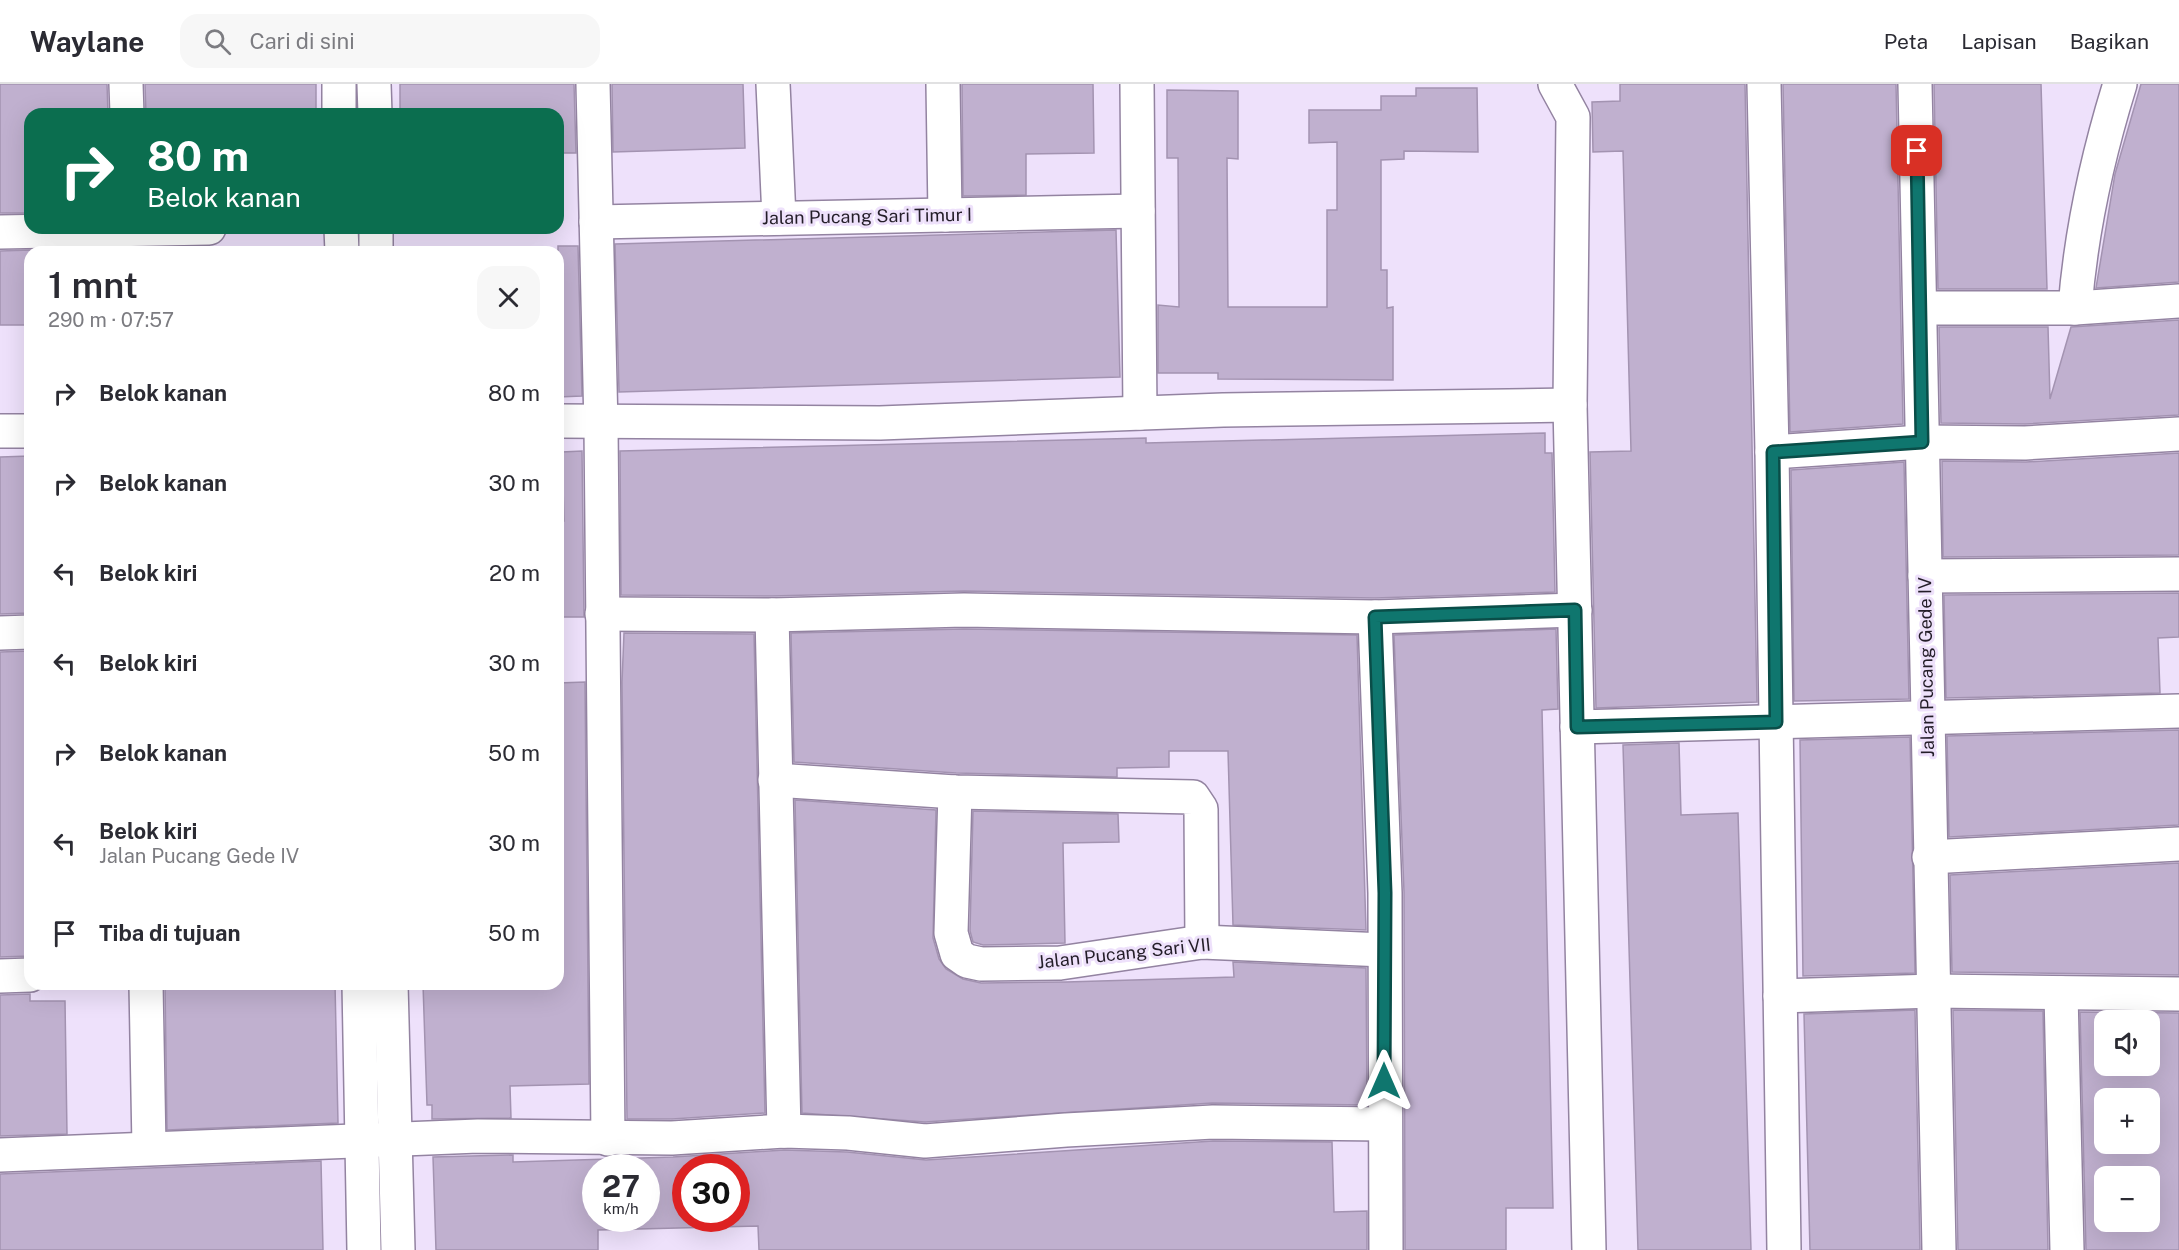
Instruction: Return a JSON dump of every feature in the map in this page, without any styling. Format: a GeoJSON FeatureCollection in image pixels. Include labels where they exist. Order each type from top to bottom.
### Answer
{"type":"FeatureCollection","features":[{"type":"Feature","properties":{"kind":"street"},"geometry":{"type":"LineString","coordinates":[[126,84],[127,108]]}},
{"type":"Feature","properties":{"kind":"street"},"geometry":{"type":"LineString","coordinates":[[339,84],[339,108]]}},
{"type":"Feature","properties":{"kind":"street"},"geometry":{"type":"LineString","coordinates":[[374,84],[375,108]]}},
{"type":"Feature","properties":{"kind":"street"},"geometry":{"type":"LineString","coordinates":[[593,84],[600,420],[608,1139]]}},
{"type":"Feature","properties":{"kind":"street"},"geometry":{"type":"LineString","coordinates":[[773,84],[779,218]]}},
{"type":"Feature","properties":{"kind":"street"},"geometry":{"type":"LineString","coordinates":[[943,84],[945,215]]}},
{"type":"Feature","properties":{"kind":"street"},"geometry":{"type":"LineString","coordinates":[[1137,84],[1140,412]]}},
{"type":"Feature","properties":{"kind":"street"},"geometry":{"type":"LineString","coordinates":[[1555,84],[1573,117],[1570,405],[1589,1250]]}},
{"type":"Feature","properties":{"kind":"street"},"geometry":{"type":"LineString","coordinates":[[1764,84],[1773,452],[1784,1250]]}},
{"type":"Feature","properties":{"kind":"street","name":"Jalan Pucang Gede IV"},"geometry":{"type":"LineString","coordinates":[[1915,84],[1921,308],[1926,718],[1939,1250]]}},
{"type":"Feature","properties":{"kind":"street"},"geometry":{"type":"LineString","coordinates":[[2075,308],[2079,260],[2089,202],[2105,133],[2120,84]]}},
{"type":"Feature","properties":{"kind":"street","name":"Jalan Pucang Sari Timur I"},"geometry":{"type":"LineString","coordinates":[[596,222],[1138,211]]}},
{"type":"Feature","properties":{"kind":"street"},"geometry":{"type":"LineString","coordinates":[[0,232],[24,231]]}},
{"type":"Feature","properties":{"kind":"street"},"geometry":{"type":"LineString","coordinates":[[1921,308],[2075,308],[2179,301]]}},
{"type":"Feature","properties":{"kind":"street"},"geometry":{"type":"LineString","coordinates":[[564,421],[880,423],[1140,412],[1570,405]]}},
{"type":"Feature","properties":{"kind":"street"},"geometry":{"type":"LineString","coordinates":[[0,431],[24,431]]}},
{"type":"Feature","properties":{"kind":"street"},"geometry":{"type":"LineString","coordinates":[[1773,452],[1922,442],[2025,442],[2179,434]]}},
{"type":"Feature","properties":{"kind":"street"},"geometry":{"type":"LineString","coordinates":[[1925,576],[2179,574]]}},
{"type":"Feature","properties":{"kind":"street"},"geometry":{"type":"LineString","coordinates":[[602,614],[772,615],[964,610],[1375,617],[1575,610]]}},
{"type":"Feature","properties":{"kind":"street"},"geometry":{"type":"LineString","coordinates":[[772,615],[784,1131]]}},
{"type":"Feature","properties":{"kind":"street"},"geometry":{"type":"LineString","coordinates":[[1375,617],[1385,893],[1386,1250]]}},
{"type":"Feature","properties":{"kind":"street"},"geometry":{"type":"LineString","coordinates":[[0,633],[24,632]]}},
{"type":"Feature","properties":{"kind":"street"},"geometry":{"type":"LineString","coordinates":[[1577,727],[2179,711]]}},
{"type":"Feature","properties":{"kind":"street"},"geometry":{"type":"LineString","coordinates":[[775,780],[955,792],[1193,797],[1201,808],[1202,942]]}},
{"type":"Feature","properties":{"kind":"street","name":"Jalan Pucang Sari VII"},"geometry":{"type":"LineString","coordinates":[[955,792],[951,933],[953,947],[962,958],[981,963],[1060,963],[1202,942],[1384,950]]}},
{"type":"Feature","properties":{"kind":"street"},"geometry":{"type":"LineString","coordinates":[[1929,857],[2179,844]]}},
{"type":"Feature","properties":{"kind":"street"},"geometry":{"type":"LineString","coordinates":[[0,976],[24,975]]}},
{"type":"Feature","properties":{"kind":"street"},"geometry":{"type":"LineString","coordinates":[[146,990],[149,1148]]}},
{"type":"Feature","properties":{"kind":"street"},"geometry":{"type":"LineString","coordinates":[[359,990],[364,1250]]}},
{"type":"Feature","properties":{"kind":"street"},"geometry":{"type":"LineString","coordinates":[[391,990],[398,1250]]}},
{"type":"Feature","properties":{"kind":"street"},"geometry":{"type":"LineString","coordinates":[[1780,996],[1933,991],[2179,994]]}},
{"type":"Feature","properties":{"kind":"street"},"geometry":{"type":"LineString","coordinates":[[2061,993],[2067,1250]]}},
{"type":"Feature","properties":{"kind":"street"},"geometry":{"type":"LineString","coordinates":[[0,1155],[478,1136],[672,1138],[784,1131],[848,1132],[925,1141],[1213,1122],[1384,1124]]}},
{"type":"Feature","properties":{"kind":"building"},"geometry":{"type":"Polygon","coordinates":[[[0,84],[107,84],[108,108],[24,108],[24,213],[0,213],[0,84]]]}},
{"type":"Feature","properties":{"kind":"building"},"geometry":{"type":"Polygon","coordinates":[[[145,84],[316,84],[316,108],[146,108],[145,84]]]}},
{"type":"Feature","properties":{"kind":"building"},"geometry":{"type":"Polygon","coordinates":[[[400,84],[574,84],[576,153],[564,153],[564,108],[400,108],[400,84]]]}},
{"type":"Feature","properties":{"kind":"building"},"geometry":{"type":"Polygon","coordinates":[[[612,84],[743,84],[745,148],[613,152],[612,84]]]}},
{"type":"Feature","properties":{"kind":"building"},"geometry":{"type":"Polygon","coordinates":[[[962,84],[1093,84],[1094,153],[1026,154],[1026,195],[963,196],[962,84]]]}},
{"type":"Feature","properties":{"kind":"building"},"geometry":{"type":"Polygon","coordinates":[[[1620,84],[1745,84],[1757,702],[1596,708],[1590,452],[1631,451],[1623,151],[1593,152],[1592,102],[1620,101],[1620,84]]]}},
{"type":"Feature","properties":{"kind":"building"},"geometry":{"type":"Polygon","coordinates":[[[1783,84],[1896,84],[1903,424],[1790,432],[1783,84]]]}},
{"type":"Feature","properties":{"kind":"building"},"geometry":{"type":"Polygon","coordinates":[[[1934,84],[2041,84],[2047,289],[1938,289],[1934,84]]]}},
{"type":"Feature","properties":{"kind":"building"},"geometry":{"type":"Polygon","coordinates":[[[2141,84],[2179,84],[2179,282],[2096,288],[2115,174],[2141,84]]]}},
{"type":"Feature","properties":{"kind":"building"},"geometry":{"type":"Polygon","coordinates":[[[1416,88],[1477,88],[1478,152],[1404,151],[1404,159],[1381,160],[1381,270],[1387,270],[1387,308],[1393,307],[1393,380],[1218,379],[1218,373],[1158,373],[1158,305],[1179,307],[1178,158],[1167,158],[1167,90],[1238,91],[1238,159],[1227,158],[1228,307],[1327,307],[1327,210],[1337,210],[1337,142],[1309,143],[1309,110],[1381,110],[1381,96],[1416,96],[1416,88]]]}},
{"type":"Feature","properties":{"kind":"building"},"geometry":{"type":"Polygon","coordinates":[[[1116,230],[1120,377],[619,392],[615,244],[1116,230]]]}},
{"type":"Feature","properties":{"kind":"building"},"geometry":{"type":"Polygon","coordinates":[[[564,246],[578,246],[582,396],[564,397],[564,246]]]}},
{"type":"Feature","properties":{"kind":"building"},"geometry":{"type":"Polygon","coordinates":[[[24,250],[24,325],[0,325],[0,251],[24,250]]]}},
{"type":"Feature","properties":{"kind":"building"},"geometry":{"type":"Polygon","coordinates":[[[2179,320],[2179,415],[2025,424],[1941,423],[1939,327],[2048,327],[2050,399],[2071,327],[2179,320]]]}},
{"type":"Feature","properties":{"kind":"building"},"geometry":{"type":"Polygon","coordinates":[[[1545,433],[1545,453],[1552,453],[1555,592],[1375,598],[964,591],[772,596],[621,595],[620,451],[1146,438],[1146,443],[1545,433]]]}},
{"type":"Feature","properties":{"kind":"building"},"geometry":{"type":"Polygon","coordinates":[[[582,451],[584,617],[564,617],[564,452],[582,451]]]}},
{"type":"Feature","properties":{"kind":"building"},"geometry":{"type":"Polygon","coordinates":[[[2179,453],[2179,555],[1943,557],[1942,461],[2026,462],[2179,453]]]}},
{"type":"Feature","properties":{"kind":"building"},"geometry":{"type":"Polygon","coordinates":[[[24,456],[24,613],[0,614],[0,457],[24,456]]]}},
{"type":"Feature","properties":{"kind":"building"},"geometry":{"type":"Polygon","coordinates":[[[1904,462],[1909,699],[1794,701],[1791,470],[1904,462]]]}},
{"type":"Feature","properties":{"kind":"building"},"geometry":{"type":"Polygon","coordinates":[[[2179,593],[2179,637],[2158,638],[2160,693],[1946,698],[1944,595],[2179,593]]]}},
{"type":"Feature","properties":{"kind":"building"},"geometry":{"type":"Polygon","coordinates":[[[964,629],[1357,635],[1366,930],[1233,925],[1228,751],[1169,751],[1169,767],[1117,768],[1117,777],[956,773],[794,762],[791,633],[964,629]]]}},
{"type":"Feature","properties":{"kind":"building"},"geometry":{"type":"Polygon","coordinates":[[[1556,629],[1558,709],[1542,710],[1553,1208],[1506,1208],[1506,1250],[1405,1250],[1404,892],[1394,635],[1556,629]]]}},
{"type":"Feature","properties":{"kind":"building"},"geometry":{"type":"Polygon","coordinates":[[[624,633],[754,634],[765,1113],[672,1119],[627,1119],[622,682],[624,633]]]}},
{"type":"Feature","properties":{"kind":"building"},"geometry":{"type":"Polygon","coordinates":[[[24,651],[24,956],[0,957],[0,652],[24,651]]]}},
{"type":"Feature","properties":{"kind":"building"},"geometry":{"type":"Polygon","coordinates":[[[585,682],[589,1084],[510,1086],[511,1118],[432,1119],[432,1105],[427,1105],[423,990],[564,990],[564,683],[585,682]]]}},
{"type":"Feature","properties":{"kind":"building"},"geometry":{"type":"Polygon","coordinates":[[[2179,730],[2179,825],[1949,837],[1947,736],[2179,730]]]}},
{"type":"Feature","properties":{"kind":"building"},"geometry":{"type":"Polygon","coordinates":[[[1910,737],[1915,973],[1803,976],[1800,740],[1910,737]]]}},
{"type":"Feature","properties":{"kind":"building"},"geometry":{"type":"Polygon","coordinates":[[[1679,743],[1681,815],[1738,813],[1751,1250],[1638,1250],[1623,745],[1679,743]]]}},
{"type":"Feature","properties":{"kind":"building"},"geometry":{"type":"Polygon","coordinates":[[[795,800],[936,810],[933,938],[939,959],[946,969],[963,979],[981,983],[1234,977],[1233,962],[1366,968],[1367,1105],[1212,1103],[925,1122],[802,1113],[795,800]]]}},
{"type":"Feature","properties":{"kind":"building"},"geometry":{"type":"Polygon","coordinates":[[[973,811],[1118,814],[1119,842],[1063,843],[1065,943],[983,945],[973,942],[970,931],[973,811]]]}},
{"type":"Feature","properties":{"kind":"building"},"geometry":{"type":"Polygon","coordinates":[[[2179,863],[2179,975],[1952,972],[1950,875],[2179,863]]]}},
{"type":"Feature","properties":{"kind":"building"},"geometry":{"type":"Polygon","coordinates":[[[165,990],[335,990],[338,1123],[167,1130],[165,990]]]}},
{"type":"Feature","properties":{"kind":"building"},"geometry":{"type":"Polygon","coordinates":[[[30,994],[30,1001],[65,1001],[67,1134],[0,1136],[0,995],[30,994]]]}},
{"type":"Feature","properties":{"kind":"building"},"geometry":{"type":"Polygon","coordinates":[[[1915,1010],[1920,1250],[1810,1250],[1804,1014],[1915,1010]]]}},
{"type":"Feature","properties":{"kind":"building"},"geometry":{"type":"Polygon","coordinates":[[[1953,1010],[2043,1011],[2048,1250],[1958,1250],[1953,1010]]]}},
{"type":"Feature","properties":{"kind":"building"},"geometry":{"type":"Polygon","coordinates":[[[2080,1012],[2094,1012],[2094,1076],[2160,1076],[2160,1013],[2179,1013],[2179,1250],[2086,1250],[2080,1012]]]}},
{"type":"Feature","properties":{"kind":"building"},"geometry":{"type":"Polygon","coordinates":[[[1213,1141],[1332,1142],[1334,1212],[1367,1211],[1367,1250],[759,1250],[758,1226],[750,1226],[750,1154],[721,1154],[784,1150],[847,1152],[926,1160],[1213,1141]]]}},
{"type":"Feature","properties":{"kind":"building"},"geometry":{"type":"Polygon","coordinates":[[[513,1155],[513,1162],[582,1160],[582,1232],[598,1232],[598,1250],[436,1250],[433,1157],[513,1155]]]}},
{"type":"Feature","properties":{"kind":"building"},"geometry":{"type":"Polygon","coordinates":[[[660,1157],[672,1157],[672,1228],[660,1228],[660,1157]]]}},
{"type":"Feature","properties":{"kind":"building"},"geometry":{"type":"Polygon","coordinates":[[[321,1161],[323,1250],[0,1250],[0,1174],[321,1161]]]}},
{"type":"Feature","properties":{"kind":"route"},"geometry":{"type":"LineString","coordinates":[[1384,1081],[1385,893],[1375,617],[1575,610],[1577,727],[1776,722],[1773,452],[1922,442],[1917,151]]}}]}
